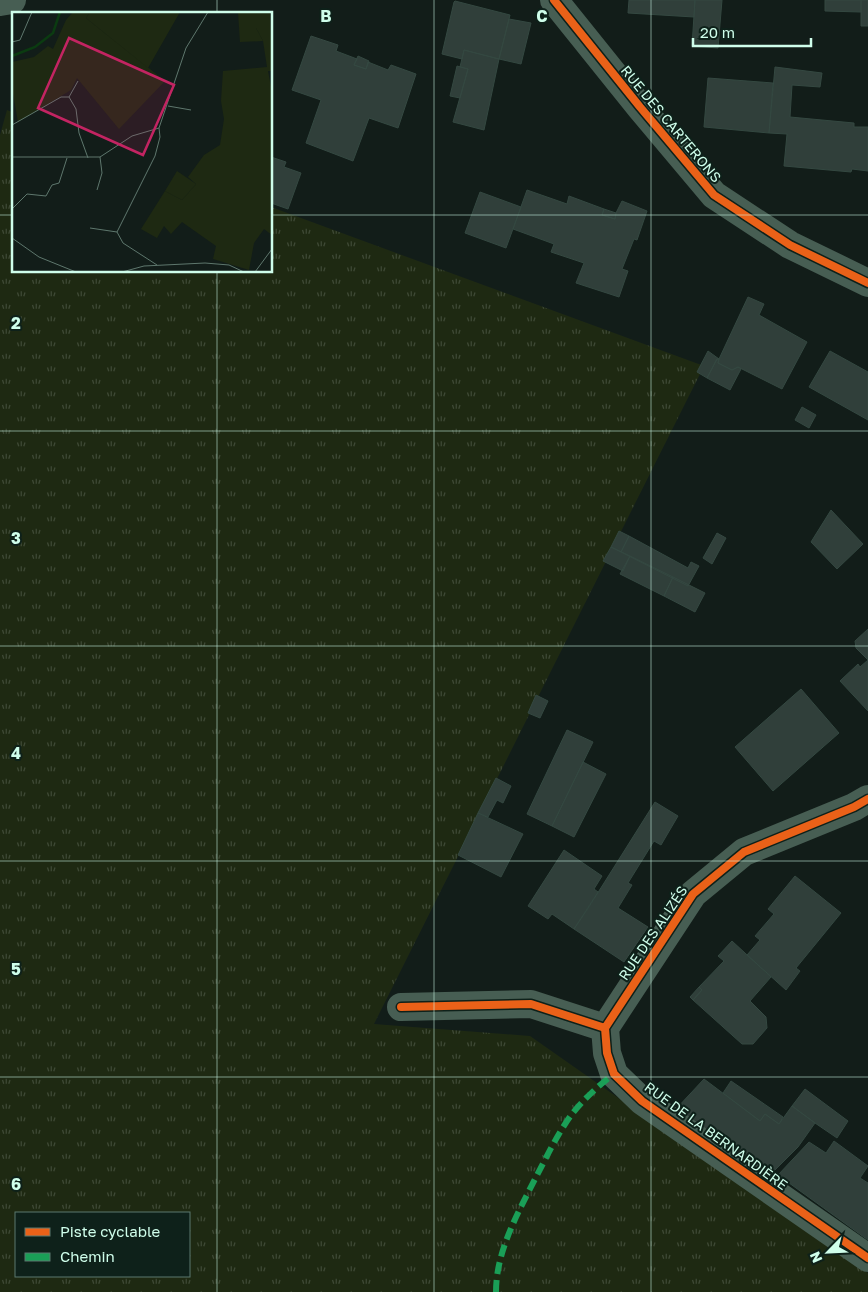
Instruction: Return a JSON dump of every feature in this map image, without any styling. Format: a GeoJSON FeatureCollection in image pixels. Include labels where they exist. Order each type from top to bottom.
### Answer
{"type":"FeatureCollection","features":[{"type":"Feature","properties":{"kind":"street"},"geometry":{"type":"LineString","coordinates":[[0,2],[12,0]]}},
{"type":"Feature","properties":{"kind":"street","name":"RUE DES CARTERONS"},"geometry":{"type":"LineString","coordinates":[[554,0],[714,195],[790,245],[868,284]]}},
{"type":"Feature","properties":{"kind":"street","name":"RUE DES ALIZÉS"},"geometry":{"type":"LineString","coordinates":[[605,1028],[693,894],[744,852],[854,807],[868,799]]}},
{"type":"Feature","properties":{"kind":"street"},"geometry":{"type":"LineString","coordinates":[[402,1007],[531,1004],[605,1028]]}},
{"type":"Feature","properties":{"kind":"street","name":"RUE DE LA BERNARDIÈRE"},"geometry":{"type":"LineString","coordinates":[[605,1028],[607,1052],[614,1074],[642,1101],[868,1258]]}},
{"type":"Feature","properties":{"kind":"green space"},"geometry":{"type":"Polygon","coordinates":[[[7,110],[12,112],[12,272],[272,272],[272,207],[704,366],[374,1024],[530,1036],[868,1273],[868,1292],[0,1292],[0,135],[7,110]]]}},
{"type":"Feature","properties":{"kind":"building"},"geometry":{"type":"Polygon","coordinates":[[[629,0],[695,0],[694,17],[628,13],[629,0]]]}},
{"type":"Feature","properties":{"kind":"building"},"geometry":{"type":"Polygon","coordinates":[[[695,0],[722,0],[718,48],[692,46],[695,0]]]}},
{"type":"Feature","properties":{"kind":"building"},"geometry":{"type":"Polygon","coordinates":[[[825,0],[861,0],[861,12],[825,11],[825,0]]]}},
{"type":"Feature","properties":{"kind":"building"},"geometry":{"type":"Polygon","coordinates":[[[861,0],[868,0],[868,26],[861,26],[861,0]]]}},
{"type":"Feature","properties":{"kind":"building"},"geometry":{"type":"Polygon","coordinates":[[[455,1],[510,15],[499,59],[464,50],[462,59],[442,54],[455,1]]]}},
{"type":"Feature","properties":{"kind":"building"},"geometry":{"type":"Polygon","coordinates":[[[509,19],[531,23],[521,64],[499,59],[509,19]]]}},
{"type":"Feature","properties":{"kind":"building"},"geometry":{"type":"Polygon","coordinates":[[[311,36],[338,45],[336,51],[357,59],[354,65],[366,69],[368,62],[388,70],[391,65],[416,74],[398,128],[369,118],[353,161],[306,143],[321,100],[292,90],[311,36]]]}},
{"type":"Feature","properties":{"kind":"building"},"geometry":{"type":"Polygon","coordinates":[[[464,50],[499,59],[484,130],[453,122],[468,69],[460,67],[464,50]]]}},
{"type":"Feature","properties":{"kind":"building"},"geometry":{"type":"Polygon","coordinates":[[[358,56],[369,61],[366,69],[354,65],[358,56]]]}},
{"type":"Feature","properties":{"kind":"building"},"geometry":{"type":"Polygon","coordinates":[[[457,66],[468,69],[460,98],[450,96],[457,66]]]}},
{"type":"Feature","properties":{"kind":"building"},"geometry":{"type":"Polygon","coordinates":[[[775,67],[822,73],[820,87],[792,85],[790,117],[854,123],[854,127],[868,127],[868,171],[852,169],[851,172],[784,166],[787,134],[769,133],[775,67]]]}},
{"type":"Feature","properties":{"kind":"building"},"geometry":{"type":"Polygon","coordinates":[[[708,78],[773,83],[769,133],[704,127],[708,78]]]}},
{"type":"Feature","properties":{"kind":"building"},"geometry":{"type":"Polygon","coordinates":[[[272,157],[286,162],[284,167],[301,173],[288,209],[272,203],[272,157]]]}},
{"type":"Feature","properties":{"kind":"building"},"geometry":{"type":"Polygon","coordinates":[[[527,190],[567,204],[569,196],[604,209],[602,215],[615,219],[622,201],[647,211],[637,240],[634,239],[622,269],[628,271],[619,297],[576,283],[584,263],[551,252],[554,244],[513,229],[527,190]]]}},
{"type":"Feature","properties":{"kind":"building"},"geometry":{"type":"Polygon","coordinates":[[[480,192],[521,207],[506,248],[465,233],[480,192]]]}},
{"type":"Feature","properties":{"kind":"building"},"geometry":{"type":"Polygon","coordinates":[[[604,209],[616,213],[615,219],[602,215],[604,209]]]}},
{"type":"Feature","properties":{"kind":"building"},"geometry":{"type":"Polygon","coordinates":[[[748,297],[764,304],[759,315],[807,342],[782,389],[738,367],[732,370],[718,363],[748,297]]]}},
{"type":"Feature","properties":{"kind":"building"},"geometry":{"type":"Polygon","coordinates":[[[708,351],[719,359],[717,359],[707,378],[697,372],[708,351]]]}},
{"type":"Feature","properties":{"kind":"building"},"geometry":{"type":"Polygon","coordinates":[[[830,351],[868,372],[868,420],[809,387],[830,351]]]}},
{"type":"Feature","properties":{"kind":"building"},"geometry":{"type":"Polygon","coordinates":[[[717,359],[719,359],[718,363],[732,370],[738,367],[741,369],[730,390],[707,378],[717,359]]]}},
{"type":"Feature","properties":{"kind":"building"},"geometry":{"type":"Polygon","coordinates":[[[802,407],[816,415],[809,428],[795,420],[802,407]]]}},
{"type":"Feature","properties":{"kind":"building"},"geometry":{"type":"Polygon","coordinates":[[[831,510],[863,544],[837,569],[811,542],[831,510]]]}},
{"type":"Feature","properties":{"kind":"building"},"geometry":{"type":"Polygon","coordinates":[[[619,531],[629,536],[621,552],[611,547],[619,531]]]}},
{"type":"Feature","properties":{"kind":"building"},"geometry":{"type":"Polygon","coordinates":[[[717,533],[726,538],[712,564],[703,558],[717,533]]]}},
{"type":"Feature","properties":{"kind":"building"},"geometry":{"type":"Polygon","coordinates":[[[629,536],[688,568],[691,562],[699,566],[688,586],[621,552],[629,536]]]}},
{"type":"Feature","properties":{"kind":"building"},"geometry":{"type":"Polygon","coordinates":[[[611,547],[630,556],[623,571],[603,561],[611,547]]]}},
{"type":"Feature","properties":{"kind":"building"},"geometry":{"type":"Polygon","coordinates":[[[630,556],[673,577],[664,596],[620,574],[630,556]]]}},
{"type":"Feature","properties":{"kind":"building"},"geometry":{"type":"Polygon","coordinates":[[[673,577],[705,593],[695,612],[664,596],[673,577]]]}},
{"type":"Feature","properties":{"kind":"building"},"geometry":{"type":"Polygon","coordinates":[[[868,629],[868,660],[856,648],[855,641],[868,629]]]}},
{"type":"Feature","properties":{"kind":"building"},"geometry":{"type":"Polygon","coordinates":[[[868,660],[868,711],[840,681],[858,664],[860,667],[868,660]]]}},
{"type":"Feature","properties":{"kind":"building"},"geometry":{"type":"Polygon","coordinates":[[[801,689],[839,733],[773,791],[735,747],[801,689]]]}},
{"type":"Feature","properties":{"kind":"building"},"geometry":{"type":"Polygon","coordinates":[[[536,695],[548,701],[540,718],[528,713],[536,695]]]}},
{"type":"Feature","properties":{"kind":"building"},"geometry":{"type":"Polygon","coordinates":[[[567,730],[593,742],[552,826],[527,814],[567,730]]]}},
{"type":"Feature","properties":{"kind":"building"},"geometry":{"type":"Polygon","coordinates":[[[583,762],[606,774],[574,837],[552,826],[583,762]]]}},
{"type":"Feature","properties":{"kind":"building"},"geometry":{"type":"Polygon","coordinates":[[[496,778],[511,786],[503,803],[497,800],[488,817],[478,813],[496,778]]]}},
{"type":"Feature","properties":{"kind":"building"},"geometry":{"type":"Polygon","coordinates":[[[655,802],[678,816],[661,845],[654,841],[628,883],[632,885],[618,908],[648,927],[624,962],[574,929],[655,802]]]}},
{"type":"Feature","properties":{"kind":"building"},"geometry":{"type":"Polygon","coordinates":[[[478,813],[523,834],[501,877],[458,855],[478,813]]]}},
{"type":"Feature","properties":{"kind":"building"},"geometry":{"type":"Polygon","coordinates":[[[564,850],[602,876],[594,889],[598,892],[574,929],[552,914],[548,919],[528,906],[564,850]]]}},
{"type":"Feature","properties":{"kind":"building"},"geometry":{"type":"Polygon","coordinates":[[[795,876],[841,913],[796,968],[800,971],[786,990],[747,955],[760,940],[755,936],[774,914],[768,909],[795,876]]]}},
{"type":"Feature","properties":{"kind":"building"},"geometry":{"type":"Polygon","coordinates":[[[732,941],[771,977],[750,1001],[766,1017],[767,1028],[753,1044],[742,1044],[693,1000],[702,990],[699,987],[724,961],[718,956],[732,941]]]}},
{"type":"Feature","properties":{"kind":"building"},"geometry":{"type":"Polygon","coordinates":[[[699,987],[702,990],[693,1000],[690,997],[699,987]]]}},
{"type":"Feature","properties":{"kind":"building"},"geometry":{"type":"Polygon","coordinates":[[[704,1079],[760,1121],[765,1114],[779,1124],[792,1106],[815,1123],[798,1147],[769,1176],[676,1109],[704,1079]]]}},
{"type":"Feature","properties":{"kind":"building"},"geometry":{"type":"Polygon","coordinates":[[[731,1081],[783,1117],[779,1124],[765,1114],[760,1121],[723,1093],[731,1081]]]}},
{"type":"Feature","properties":{"kind":"building"},"geometry":{"type":"Polygon","coordinates":[[[805,1089],[848,1121],[837,1138],[792,1106],[805,1089]]]}},
{"type":"Feature","properties":{"kind":"building"},"geometry":{"type":"Polygon","coordinates":[[[834,1141],[868,1166],[860,1178],[868,1183],[868,1240],[778,1175],[809,1142],[826,1153],[834,1141]]]}},
{"type":"Feature","properties":{"kind":"marked path"},"geometry":{"type":"LineString","coordinates":[[496,1292],[500,1262],[509,1233],[553,1145],[577,1108],[592,1092],[614,1074]]}},
{"type":"Feature","properties":{"kind":"cycle path"},"geometry":{"type":"LineString","coordinates":[[554,0],[714,195],[790,245],[868,283]]}},
{"type":"Feature","properties":{"kind":"cycle path"},"geometry":{"type":"LineString","coordinates":[[605,1028],[693,894],[744,852],[854,807],[868,799]]}},
{"type":"Feature","properties":{"kind":"cycle path"},"geometry":{"type":"LineString","coordinates":[[401,1007],[531,1004],[605,1028],[607,1053],[614,1074],[642,1101],[868,1258]]}}]}
